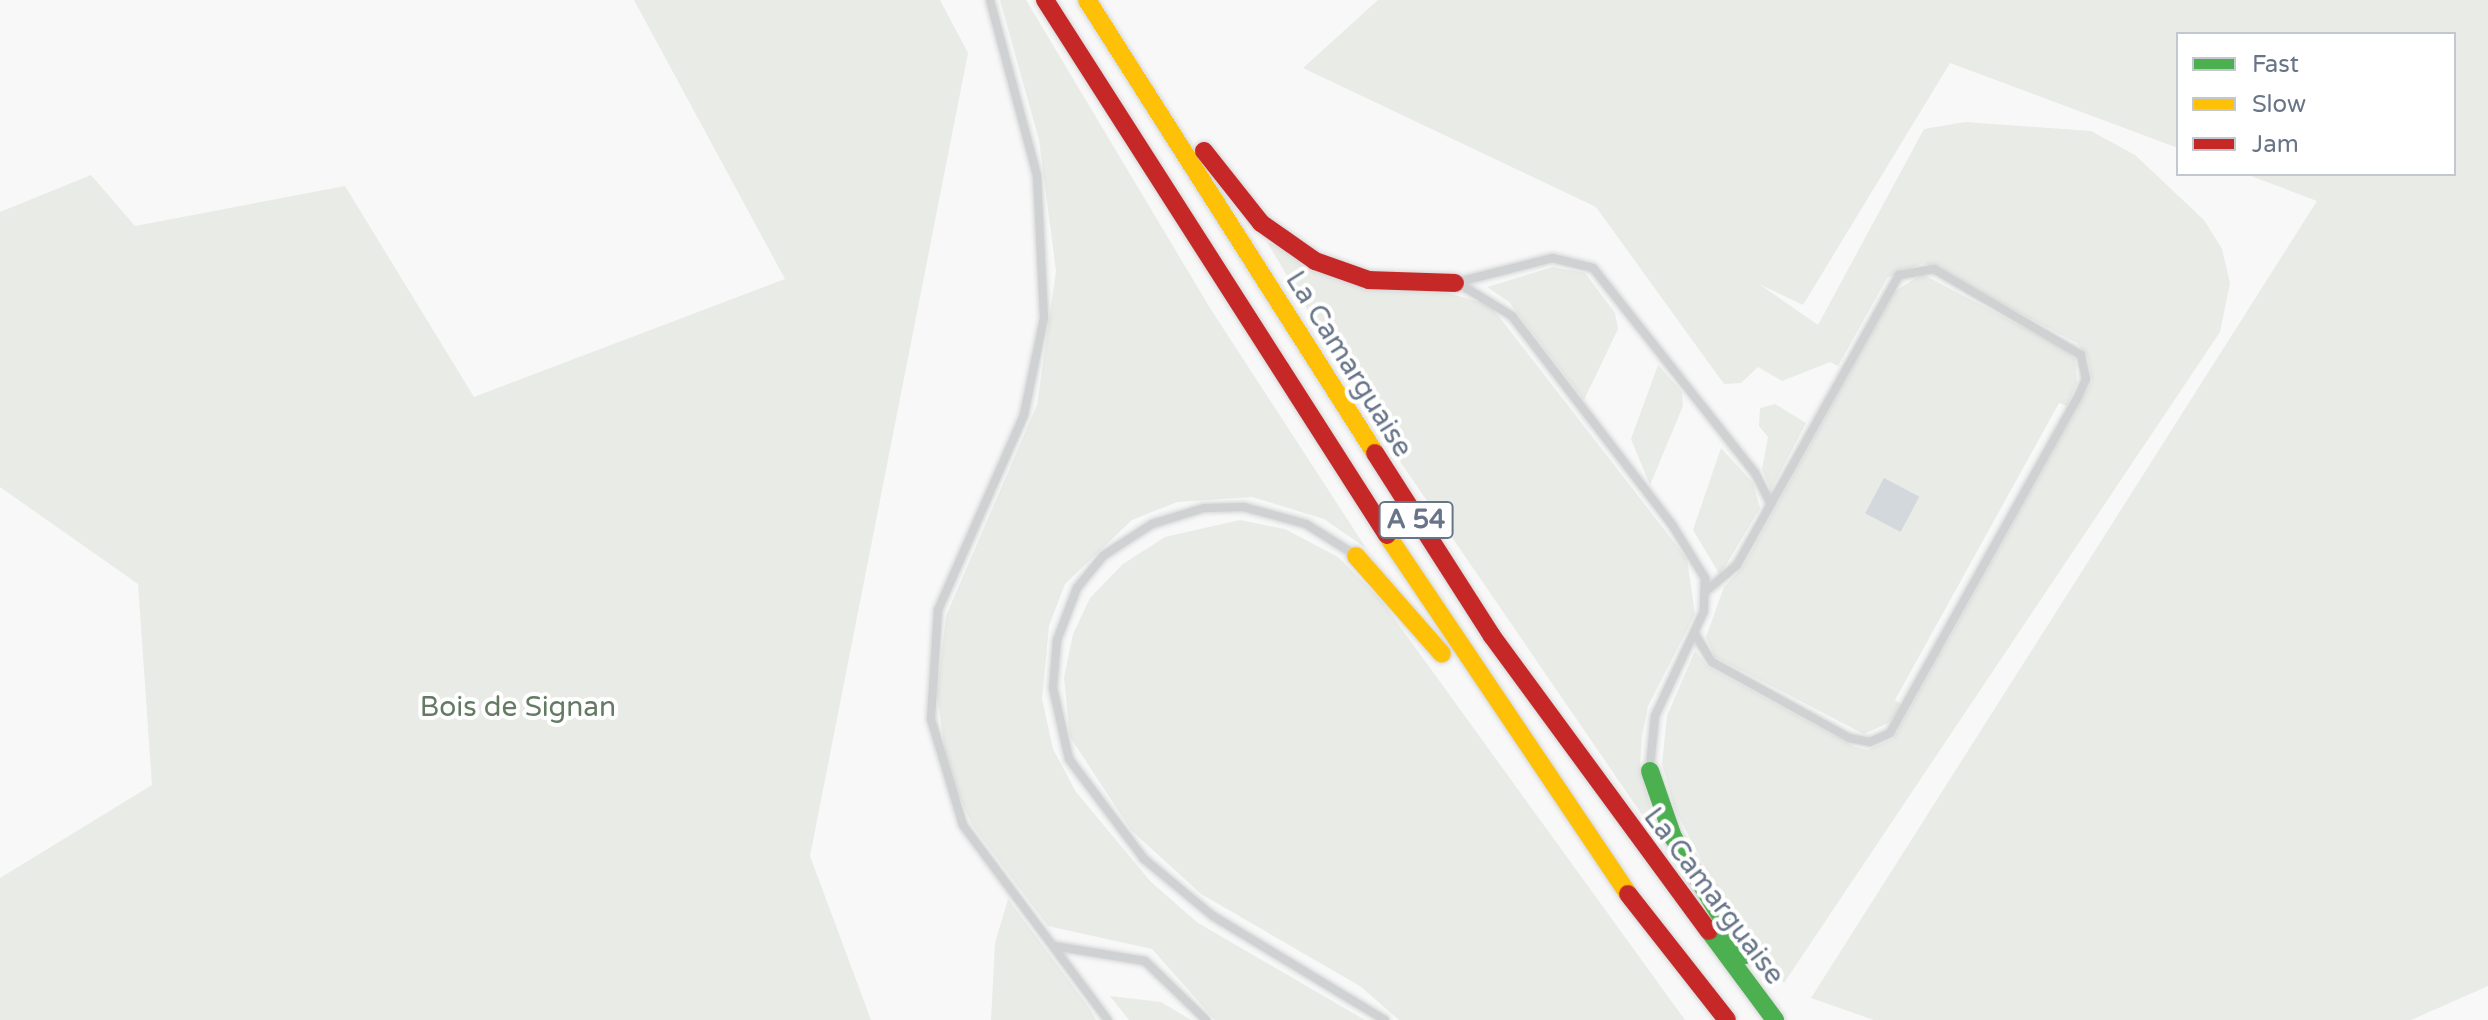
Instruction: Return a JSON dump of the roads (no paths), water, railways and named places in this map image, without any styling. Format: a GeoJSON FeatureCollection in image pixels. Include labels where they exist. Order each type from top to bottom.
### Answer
{"type":"FeatureCollection","features":[{"type":"Feature","properties":{"kind":"highway","name":"A 54"},"geometry":{"type":"LineString","coordinates":[[1045,0],[1304,413],[1558,796],[1727,1020]]}},
{"type":"Feature","properties":{"kind":"highway","name":"La Camarguaise"},"geometry":{"type":"LineString","coordinates":[[1087,0],[1492,636],[1648,858],[1775,1020]]}},
{"type":"Feature","properties":{"kind":"highway"},"geometry":{"type":"LineString","coordinates":[[1104,0],[1261,223],[1298,252],[1351,275],[1455,283]]}},
{"type":"Feature","properties":{"kind":"highway"},"geometry":{"type":"LineString","coordinates":[[1356,556],[1558,796]]}},
{"type":"Feature","properties":{"kind":"highway"},"geometry":{"type":"LineString","coordinates":[[1650,771],[1696,880],[1794,1020]]}},
{"type":"Feature","properties":{"kind":"lane"},"geometry":{"type":"LineString","coordinates":[[990,0],[1036,165],[1044,318],[1024,415],[938,610],[929,693],[941,771],[963,825],[1108,1020]]}},
{"type":"Feature","properties":{"kind":"lane"},"geometry":{"type":"LineString","coordinates":[[1455,283],[1552,258],[1593,268],[1755,473],[1770,503]]}},
{"type":"Feature","properties":{"kind":"lane"},"geometry":{"type":"LineString","coordinates":[[1650,771],[1655,716],[1695,634],[1707,590],[1737,565],[1887,289],[1907,271],[1943,273],[2081,355],[2086,379],[2078,397],[1890,733],[1870,742],[1849,738],[1712,662],[1695,634]]}},
{"type":"Feature","properties":{"kind":"lane"},"geometry":{"type":"LineString","coordinates":[[1455,283],[1512,316],[1671,523],[1707,590]]}},
{"type":"Feature","properties":{"kind":"lane"},"geometry":{"type":"LineString","coordinates":[[1356,556],[1267,510],[1222,506],[1152,524],[1103,556],[1077,588],[1057,640],[1053,688],[1069,759],[1144,859],[1213,916],[1359,998],[1385,1020]]}},
{"type":"Feature","properties":{"kind":"lane"},"geometry":{"type":"LineString","coordinates":[[1053,946],[1145,961],[1206,1020]]}},
{"type":"Feature","properties":{"kind":"park label","name":"Bois de Signan"},"geometry":{"type":"Point","coordinates":[518,707]}}]}
